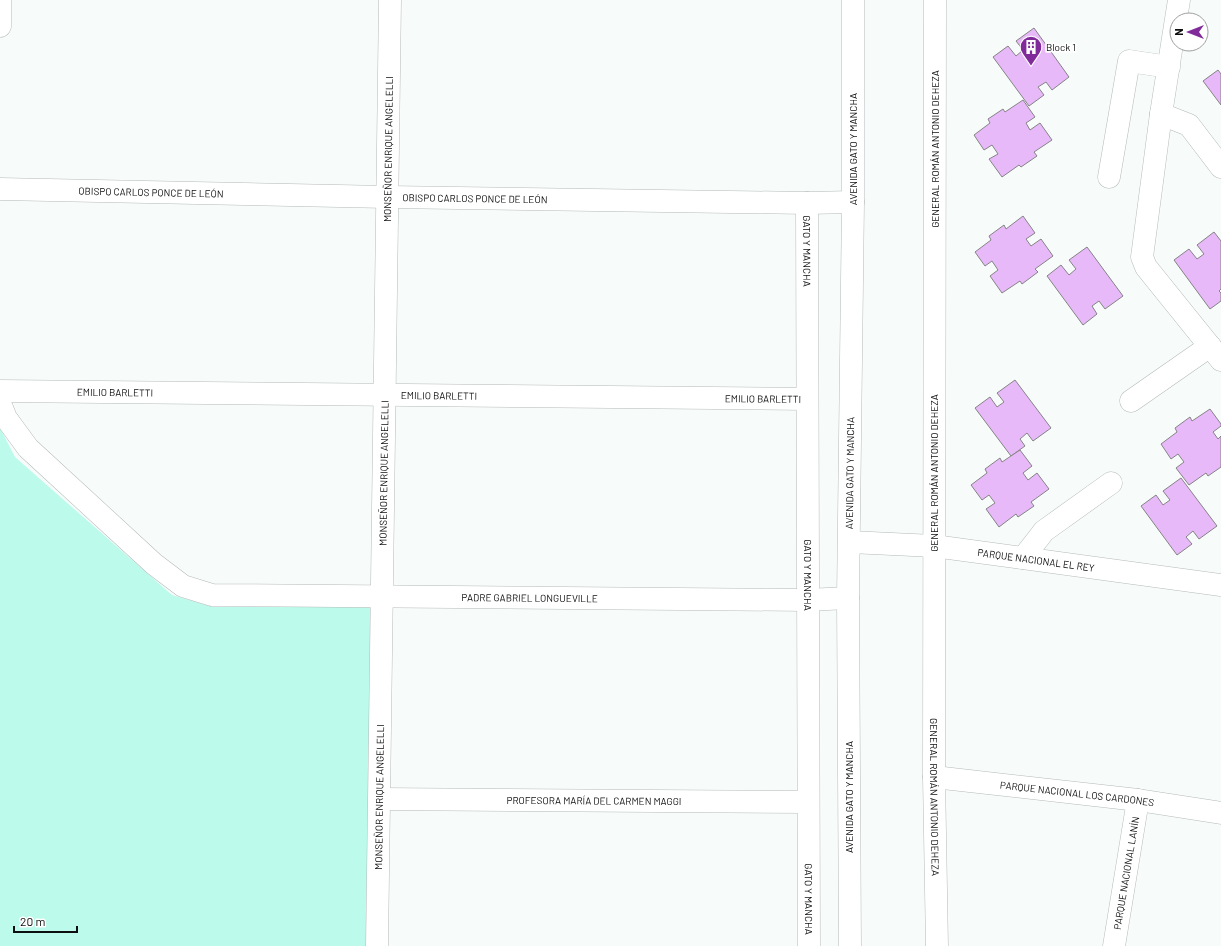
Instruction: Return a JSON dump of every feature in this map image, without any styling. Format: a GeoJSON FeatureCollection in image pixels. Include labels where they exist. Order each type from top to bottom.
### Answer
{"type":"FeatureCollection","features":[{"type":"Feature","properties":{"kind":"street"},"geometry":{"type":"LineString","coordinates":[[0,0],[0,26]]}},
{"type":"Feature","properties":{"kind":"street","name":"MONSEÑOR ENRIQUE ANGELELLI"},"geometry":{"type":"LineString","coordinates":[[377,946],[390,0]]}},
{"type":"Feature","properties":{"kind":"street"},"geometry":{"type":"LineString","coordinates":[[843,0],[853,0]]}},
{"type":"Feature","properties":{"kind":"street","name":"AVENIDA GATO Y MANCHA"},"geometry":{"type":"LineString","coordinates":[[850,946],[848,598],[850,542],[853,202],[853,0]]}},
{"type":"Feature","properties":{"kind":"street","name":"GENERAL ROMÁN ANTONIO DEHEZA"},"geometry":{"type":"LineString","coordinates":[[935,0],[934,777],[937,946]]}},
{"type":"Feature","properties":{"kind":"street"},"geometry":{"type":"LineString","coordinates":[[1131,401],[1215,353],[1146,267],[1142,257],[1161,114],[1179,0]]}},
{"type":"Feature","properties":{"kind":"street"},"geometry":{"type":"LineString","coordinates":[[1109,177],[1128,61],[1169,67]]}},
{"type":"Feature","properties":{"kind":"street"},"geometry":{"type":"LineString","coordinates":[[1161,114],[1189,125],[1221,167]]}},
{"type":"Feature","properties":{"kind":"street","name":"OBISPO CARLOS PONCE DE LEÓN"},"geometry":{"type":"LineString","coordinates":[[0,189],[387,197],[807,203],[853,202]]}},
{"type":"Feature","properties":{"kind":"street","name":"GATO Y MANCHA"},"geometry":{"type":"LineString","coordinates":[[807,203],[809,946]]}},
{"type":"Feature","properties":{"kind":"street","name":"EMILIO BARLETTI"},"geometry":{"type":"LineString","coordinates":[[0,391],[807,399]]}},
{"type":"Feature","properties":{"kind":"street","name":"PADRE GABRIEL LONGUEVILLE"},"geometry":{"type":"LineString","coordinates":[[0,403],[6,418],[28,448],[154,564],[183,586],[212,595],[807,600],[848,598]]}},
{"type":"Feature","properties":{"kind":"street"},"geometry":{"type":"LineString","coordinates":[[1023,558],[1044,531],[1111,483]]}},
{"type":"Feature","properties":{"kind":"street","name":"PARQUE NACIONAL EL REY"},"geometry":{"type":"LineString","coordinates":[[850,542],[934,546],[1221,585]]}},
{"type":"Feature","properties":{"kind":"street","name":"PARQUE NACIONAL LOS CARDONES"},"geometry":{"type":"LineString","coordinates":[[934,777],[1138,800],[1221,813]]}},
{"type":"Feature","properties":{"kind":"street","name":"PROFESORA MARÍA DEL CARMEN MAGGI"},"geometry":{"type":"LineString","coordinates":[[380,799],[808,802]]}},
{"type":"Feature","properties":{"kind":"street","name":"PARQUE NACIONAL LANÍN"},"geometry":{"type":"LineString","coordinates":[[1114,946],[1138,800]]}},
{"type":"Feature","properties":{"kind":"green space"},"geometry":{"type":"Polygon","coordinates":[[[0,428],[15,457],[172,595],[213,607],[371,607],[366,946],[0,946],[0,428]]]}},
{"type":"Feature","properties":{"kind":"building","name":"Block 1"},"geometry":{"type":"Polygon","coordinates":[[[1034,28],[1069,77],[1052,90],[1046,82],[1038,87],[1044,95],[1029,106],[993,57],[1008,46],[1016,56],[1023,50],[1016,41],[1034,28]]]}},
{"type":"Feature","properties":{"kind":"building"},"geometry":{"type":"Polygon","coordinates":[[[1218,70],[1221,74],[1221,105],[1203,81],[1218,70]]]}},
{"type":"Feature","properties":{"kind":"building"},"geometry":{"type":"Polygon","coordinates":[[[1023,100],[1035,117],[1026,123],[1030,130],[1040,123],[1052,140],[1034,152],[1037,156],[1021,167],[1019,165],[1002,177],[989,159],[998,154],[992,145],[984,150],[974,135],[990,123],[988,119],[1003,109],[1005,112],[1023,100]]]}},
{"type":"Feature","properties":{"kind":"building"},"geometry":{"type":"Polygon","coordinates":[[[1023,216],[1035,233],[1026,239],[1031,246],[1041,239],[1053,256],[1035,269],[1038,272],[1022,284],[1020,281],[1002,293],[990,276],[998,270],[992,261],[985,266],[975,252],[991,240],[989,236],[1004,225],[1006,229],[1023,216]]]}},
{"type":"Feature","properties":{"kind":"building"},"geometry":{"type":"Polygon","coordinates":[[[1214,232],[1221,241],[1221,289],[1219,291],[1221,293],[1221,301],[1210,309],[1174,260],[1189,249],[1197,259],[1204,254],[1197,245],[1214,232]]]}},
{"type":"Feature","properties":{"kind":"building"},"geometry":{"type":"Polygon","coordinates":[[[1087,247],[1123,296],[1105,309],[1099,301],[1092,306],[1097,314],[1083,325],[1047,276],[1061,265],[1069,275],[1076,269],[1069,260],[1087,247]]]}},
{"type":"Feature","properties":{"kind":"building"},"geometry":{"type":"Polygon","coordinates":[[[1015,380],[1051,428],[1033,441],[1027,433],[1020,439],[1025,446],[1011,456],[975,408],[990,397],[997,407],[1004,402],[997,393],[1015,380]]]}},
{"type":"Feature","properties":{"kind":"building"},"geometry":{"type":"Polygon","coordinates":[[[1210,409],[1221,424],[1221,426],[1213,432],[1218,439],[1221,436],[1221,467],[1208,476],[1206,473],[1189,485],[1176,468],[1184,462],[1178,454],[1171,459],[1161,444],[1177,432],[1175,428],[1190,417],[1192,421],[1210,409]]]}},
{"type":"Feature","properties":{"kind":"building"},"geometry":{"type":"Polygon","coordinates":[[[1020,450],[1032,466],[1023,473],[1028,480],[1037,473],[1049,489],[1031,502],[1034,506],[1018,517],[1016,514],[999,527],[986,509],[995,503],[989,495],[982,500],[971,485],[987,473],[985,469],[1000,458],[1002,462],[1020,450]]]}},
{"type":"Feature","properties":{"kind":"building"},"geometry":{"type":"Polygon","coordinates":[[[1181,478],[1217,526],[1199,539],[1193,531],[1186,537],[1192,544],[1177,555],[1141,506],[1156,495],[1163,505],[1170,500],[1163,491],[1181,478]]]}},
{"type":"Feature","properties":{"kind":"place","name":"Block 1"},"geometry":{"type":"Point","coordinates":[1031,66]}}]}
